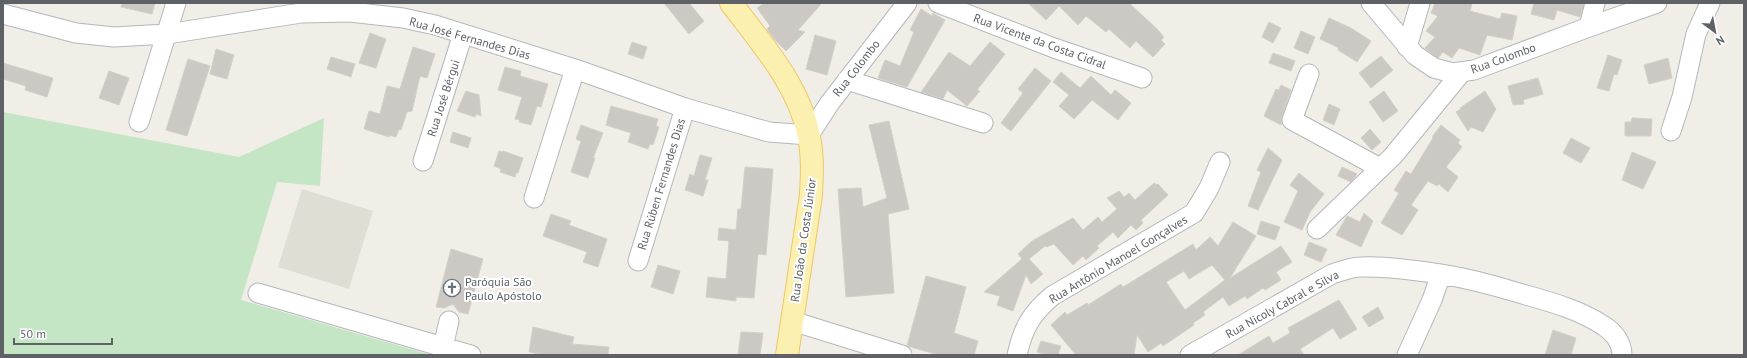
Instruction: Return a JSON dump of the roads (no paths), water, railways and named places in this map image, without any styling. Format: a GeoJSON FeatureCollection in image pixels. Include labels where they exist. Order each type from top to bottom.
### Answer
{"type":"FeatureCollection","features":[{"type":"Feature","properties":{"kind":"main road","name":"Rua João da Costa Júnior"},"geometry":{"type":"LineString","coordinates":[[731,3],[766,49],[790,86],[800,108],[809,135],[813,170],[811,195],[787,355]]}},
{"type":"Feature","properties":{"kind":"street"},"geometry":{"type":"LineString","coordinates":[[139,122],[176,3]]}},
{"type":"Feature","properties":{"kind":"street","name":"Rua Colombo"},"geometry":{"type":"LineString","coordinates":[[809,135],[828,104],[907,3]]}},
{"type":"Feature","properties":{"kind":"street","name":"Rua Vicente da Costa Cidral"},"geometry":{"type":"LineString","coordinates":[[938,3],[1054,48],[1142,78]]}},
{"type":"Feature","properties":{"kind":"street","name":"Rua Colombo"},"geometry":{"type":"LineString","coordinates":[[1371,3],[1407,47],[1425,64],[1444,72],[1461,73],[1474,70],[1657,3]]}},
{"type":"Feature","properties":{"kind":"street"},"geometry":{"type":"LineString","coordinates":[[1407,47],[1420,3]]}},
{"type":"Feature","properties":{"kind":"street"},"geometry":{"type":"LineString","coordinates":[[1589,27],[1596,3]]}},
{"type":"Feature","properties":{"kind":"street"},"geometry":{"type":"LineString","coordinates":[[1671,132],[1682,97],[1696,34],[1710,3]]}},
{"type":"Feature","properties":{"kind":"street","name":"Rua José Fernandes Dias"},"geometry":{"type":"LineString","coordinates":[[3,14],[58,29],[98,36],[133,37],[167,34],[303,8],[373,14],[420,22],[463,34],[575,69],[685,108],[769,132],[809,135]]}},
{"type":"Feature","properties":{"kind":"street","name":"Rua José Bérgui"},"geometry":{"type":"LineString","coordinates":[[423,161],[463,34]]}},
{"type":"Feature","properties":{"kind":"street"},"geometry":{"type":"LineString","coordinates":[[534,198],[575,69]]}},
{"type":"Feature","properties":{"kind":"street"},"geometry":{"type":"LineString","coordinates":[[1317,229],[1393,156],[1461,73]]}},
{"type":"Feature","properties":{"kind":"street"},"geometry":{"type":"LineString","coordinates":[[1309,74],[1292,120],[1380,168]]}},
{"type":"Feature","properties":{"kind":"street"},"geometry":{"type":"LineString","coordinates":[[847,80],[983,123]]}},
{"type":"Feature","properties":{"kind":"street","name":"Rua Rúben Fernandes Dias"},"geometry":{"type":"LineString","coordinates":[[638,260],[685,108]]}},
{"type":"Feature","properties":{"kind":"street","name":"Rua Antônio Manoel Gonçalves"},"geometry":{"type":"LineString","coordinates":[[1017,355],[1020,338],[1027,323],[1041,305],[1052,296],[1194,213],[1209,188],[1220,162]]}},
{"type":"Feature","properties":{"kind":"street","name":"Rua Nicoly Cabral e Silva"},"geometry":{"type":"LineString","coordinates":[[1190,355],[1332,274],[1360,267],[1399,269],[1441,274],[1499,287],[1572,310],[1605,326],[1614,335],[1622,351]]}},
{"type":"Feature","properties":{"kind":"street"},"geometry":{"type":"LineString","coordinates":[[1408,355],[1432,300],[1441,274]]}},
{"type":"Feature","properties":{"kind":"street"},"geometry":{"type":"LineString","coordinates":[[258,293],[471,355]]}},
{"type":"Feature","properties":{"kind":"street"},"geometry":{"type":"LineString","coordinates":[[443,347],[449,321]]}},
{"type":"Feature","properties":{"kind":"street"},"geometry":{"type":"LineString","coordinates":[[792,321],[902,355]]}},
{"type":"Feature","properties":{"kind":"place","name":"Paróquia São Paulo Apóstolo"},"geometry":{"type":"Point","coordinates":[452,288]}}]}
